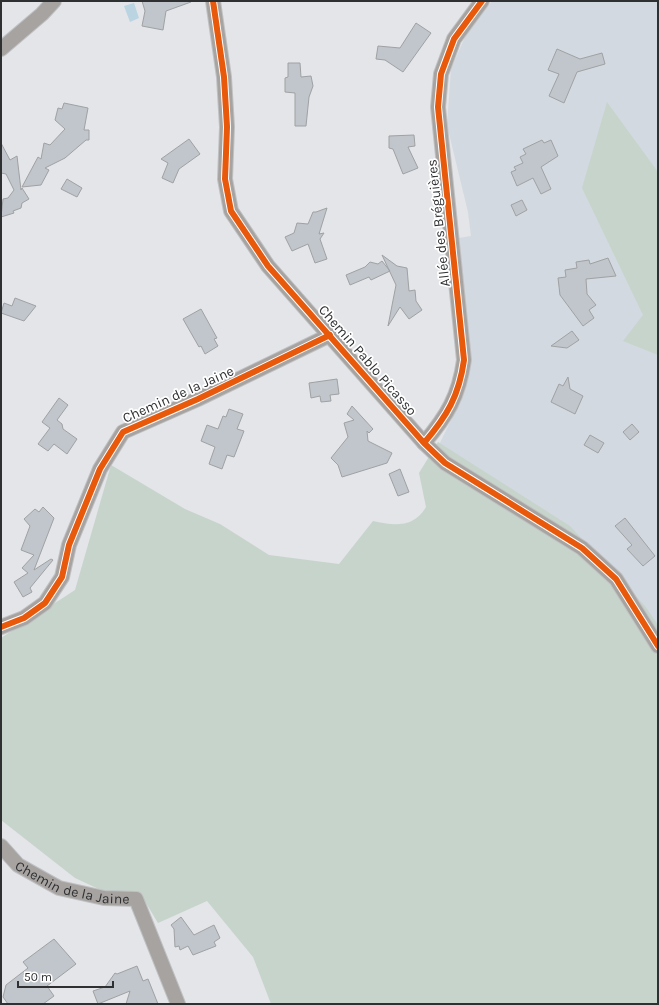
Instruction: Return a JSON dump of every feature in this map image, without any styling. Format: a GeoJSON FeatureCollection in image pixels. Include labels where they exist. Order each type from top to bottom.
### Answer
{"type":"FeatureCollection","features":[{"type":"Feature","properties":{"kind":"street"},"geometry":{"type":"LineString","coordinates":[[1,49],[42,14],[54,1]]}},
{"type":"Feature","properties":{"kind":"street","name":"Chemin Pablo Picasso"},"geometry":{"type":"LineString","coordinates":[[213,1],[224,77],[227,127],[225,179],[231,211],[268,266],[424,444],[445,463],[582,548],[616,579],[658,646]]}},
{"type":"Feature","properties":{"kind":"street","name":"Allée des Bréguières"},"geometry":{"type":"LineString","coordinates":[[424,444],[440,424],[461,384],[464,360],[438,107],[441,74],[454,39],[482,1]]}},
{"type":"Feature","properties":{"kind":"street","name":"Chemin de la Jaine"},"geometry":{"type":"LineString","coordinates":[[1,627],[24,618],[45,603],[62,577],[69,545],[100,469],[123,432],[198,399],[330,335]]}},
{"type":"Feature","properties":{"kind":"street","name":"Chemin de la Jaine"},"geometry":{"type":"LineString","coordinates":[[1,846],[18,865],[59,888],[104,898],[136,899],[178,1004]]}},
{"type":"Feature","properties":{"kind":"shaded area"},"geometry":{"type":"Polygon","coordinates":[[[492,1],[658,1],[658,646],[435,453],[457,408],[468,378],[470,348],[459,238],[471,236],[468,212],[447,125],[451,69],[468,30],[492,1]]]}},
{"type":"Feature","properties":{"kind":"shaded area"},"geometry":{"type":"Polygon","coordinates":[[[607,102],[658,172],[658,355],[623,341],[643,315],[582,188],[607,102]]]}},
{"type":"Feature","properties":{"kind":"shaded area"},"geometry":{"type":"Polygon","coordinates":[[[438,442],[570,526],[645,606],[658,625],[658,1004],[271,1004],[253,957],[207,901],[158,923],[143,898],[136,892],[103,891],[75,878],[1,820],[1,638],[75,590],[111,465],[185,509],[220,524],[269,555],[339,564],[373,521],[388,524],[403,524],[416,519],[421,514],[426,507],[419,473],[438,442]]]}},
{"type":"Feature","properties":{"kind":"water"},"geometry":{"type":"Polygon","coordinates":[[[134,3],[139,18],[130,22],[124,6],[134,3]]]}},
{"type":"Feature","properties":{"kind":"building"},"geometry":{"type":"Polygon","coordinates":[[[142,1],[191,2],[166,11],[163,30],[142,26],[145,11],[142,1]]]}},
{"type":"Feature","properties":{"kind":"building"},"geometry":{"type":"Polygon","coordinates":[[[416,23],[431,33],[403,72],[385,60],[376,59],[378,46],[400,48],[416,23]]]}},
{"type":"Feature","properties":{"kind":"building"},"geometry":{"type":"Polygon","coordinates":[[[557,49],[580,59],[602,53],[605,64],[577,72],[564,103],[549,96],[559,74],[548,70],[557,49]]]}},
{"type":"Feature","properties":{"kind":"building"},"geometry":{"type":"Polygon","coordinates":[[[288,63],[300,63],[301,77],[311,76],[313,86],[309,97],[306,126],[295,126],[295,93],[285,92],[285,78],[288,77],[288,63]]]}},
{"type":"Feature","properties":{"kind":"building"},"geometry":{"type":"Polygon","coordinates":[[[64,103],[88,108],[84,130],[89,130],[89,140],[86,140],[65,158],[45,168],[49,170],[41,185],[22,187],[38,157],[41,159],[44,143],[50,145],[65,129],[55,120],[58,108],[62,109],[64,103]]]}},
{"type":"Feature","properties":{"kind":"building"},"geometry":{"type":"Polygon","coordinates":[[[414,135],[415,146],[408,147],[418,168],[403,174],[393,149],[389,148],[389,136],[414,135]]]}},
{"type":"Feature","properties":{"kind":"building"},"geometry":{"type":"Polygon","coordinates":[[[189,139],[200,154],[179,169],[173,183],[162,178],[168,163],[161,159],[189,139]]]}},
{"type":"Feature","properties":{"kind":"building"},"geometry":{"type":"Polygon","coordinates":[[[542,140],[544,143],[551,140],[558,156],[541,167],[551,189],[541,194],[533,178],[517,186],[511,172],[516,170],[514,167],[523,163],[520,157],[526,154],[523,149],[542,140]]]}},
{"type":"Feature","properties":{"kind":"building"},"geometry":{"type":"Polygon","coordinates":[[[1,143],[10,160],[17,156],[21,190],[22,188],[29,199],[22,203],[21,208],[13,211],[14,213],[1,217],[3,199],[8,198],[14,190],[6,174],[1,173],[1,143]]]}},
{"type":"Feature","properties":{"kind":"building"},"geometry":{"type":"Polygon","coordinates":[[[67,179],[82,188],[77,197],[61,189],[67,179]]]}},
{"type":"Feature","properties":{"kind":"building"},"geometry":{"type":"Polygon","coordinates":[[[522,200],[527,210],[516,216],[511,205],[522,200]]]}},
{"type":"Feature","properties":{"kind":"building"},"geometry":{"type":"Polygon","coordinates":[[[327,208],[319,234],[324,233],[320,239],[327,259],[315,263],[308,244],[292,251],[285,237],[294,233],[297,223],[308,224],[313,212],[327,208]]]}},
{"type":"Feature","properties":{"kind":"building"},"geometry":{"type":"Polygon","coordinates":[[[382,255],[397,266],[407,268],[409,291],[415,290],[416,301],[422,310],[409,319],[400,307],[388,326],[396,285],[382,255]]]}},
{"type":"Feature","properties":{"kind":"building"},"geometry":{"type":"Polygon","coordinates":[[[608,258],[616,276],[586,279],[587,294],[596,305],[589,310],[594,318],[583,326],[560,295],[558,278],[566,277],[565,270],[577,268],[576,262],[589,260],[590,264],[608,258]]]}},
{"type":"Feature","properties":{"kind":"building"},"geometry":{"type":"Polygon","coordinates":[[[382,261],[390,271],[371,280],[369,277],[350,285],[346,275],[365,267],[370,262],[378,264],[382,261]]]}},
{"type":"Feature","properties":{"kind":"building"},"geometry":{"type":"Polygon","coordinates":[[[15,298],[36,306],[24,321],[1,313],[4,303],[12,306],[15,298]]]}},
{"type":"Feature","properties":{"kind":"building"},"geometry":{"type":"Polygon","coordinates":[[[201,309],[217,338],[214,339],[218,346],[205,354],[201,346],[199,347],[183,319],[201,309]]]}},
{"type":"Feature","properties":{"kind":"building"},"geometry":{"type":"Polygon","coordinates":[[[572,331],[579,340],[567,348],[551,346],[572,331]]]}},
{"type":"Feature","properties":{"kind":"building"},"geometry":{"type":"Polygon","coordinates":[[[568,377],[570,389],[583,396],[575,414],[551,402],[559,384],[563,386],[568,377]]]}},
{"type":"Feature","properties":{"kind":"building"},"geometry":{"type":"Polygon","coordinates":[[[337,379],[339,394],[330,395],[331,401],[321,402],[320,396],[311,398],[309,383],[337,379]]]}},
{"type":"Feature","properties":{"kind":"building"},"geometry":{"type":"Polygon","coordinates":[[[59,398],[68,405],[57,420],[62,424],[63,429],[77,439],[67,454],[54,444],[48,451],[38,444],[50,428],[42,422],[59,398]]]}},
{"type":"Feature","properties":{"kind":"building"},"geometry":{"type":"Polygon","coordinates":[[[352,406],[373,429],[369,433],[367,431],[368,441],[392,453],[387,463],[342,477],[338,465],[331,458],[348,437],[344,423],[354,420],[347,414],[352,406]]]}},
{"type":"Feature","properties":{"kind":"building"},"geometry":{"type":"Polygon","coordinates":[[[229,409],[243,414],[237,429],[244,431],[234,457],[227,455],[222,469],[209,464],[215,447],[201,441],[207,425],[218,429],[223,416],[226,417],[229,409]]]}},
{"type":"Feature","properties":{"kind":"building"},"geometry":{"type":"Polygon","coordinates":[[[632,424],[639,432],[630,440],[623,432],[632,424]]]}},
{"type":"Feature","properties":{"kind":"building"},"geometry":{"type":"Polygon","coordinates":[[[590,435],[604,443],[598,453],[584,445],[590,435]]]}},
{"type":"Feature","properties":{"kind":"building"},"geometry":{"type":"Polygon","coordinates":[[[400,469],[409,492],[398,496],[389,474],[400,469]]]}},
{"type":"Feature","properties":{"kind":"building"},"geometry":{"type":"Polygon","coordinates":[[[43,507],[54,518],[34,570],[51,559],[53,560],[30,588],[32,592],[23,597],[14,582],[28,573],[22,568],[34,555],[21,550],[30,526],[24,519],[35,509],[39,512],[43,507]]]}},
{"type":"Feature","properties":{"kind":"building"},"geometry":{"type":"Polygon","coordinates":[[[625,518],[655,556],[643,566],[627,549],[632,545],[615,526],[625,518]]]}},
{"type":"Feature","properties":{"kind":"building"},"geometry":{"type":"Polygon","coordinates":[[[181,917],[194,935],[214,925],[220,938],[214,942],[216,946],[193,955],[188,946],[180,950],[179,946],[175,947],[174,929],[171,925],[181,917]]]}},
{"type":"Feature","properties":{"kind":"building"},"geometry":{"type":"Polygon","coordinates":[[[54,939],[76,964],[47,986],[54,996],[43,1004],[8,1004],[3,997],[6,985],[28,968],[23,962],[54,939]]]}},
{"type":"Feature","properties":{"kind":"building"},"geometry":{"type":"Polygon","coordinates":[[[137,966],[143,981],[148,979],[158,1004],[126,1004],[130,991],[98,1004],[93,991],[105,987],[115,973],[117,974],[137,966]]]}},
{"type":"Feature","properties":{"kind":"cycle path"},"geometry":{"type":"LineString","coordinates":[[213,1],[224,77],[227,127],[225,179],[231,211],[268,266],[424,443],[445,463],[582,548],[616,579],[658,646]]}},
{"type":"Feature","properties":{"kind":"cycle path"},"geometry":{"type":"LineString","coordinates":[[424,443],[439,424],[451,405],[459,384],[464,360],[438,107],[441,74],[454,39],[482,1]]}},
{"type":"Feature","properties":{"kind":"cycle path"},"geometry":{"type":"LineString","coordinates":[[1,627],[24,618],[45,603],[62,577],[69,545],[100,469],[123,432],[198,399],[330,335]]}}]}
